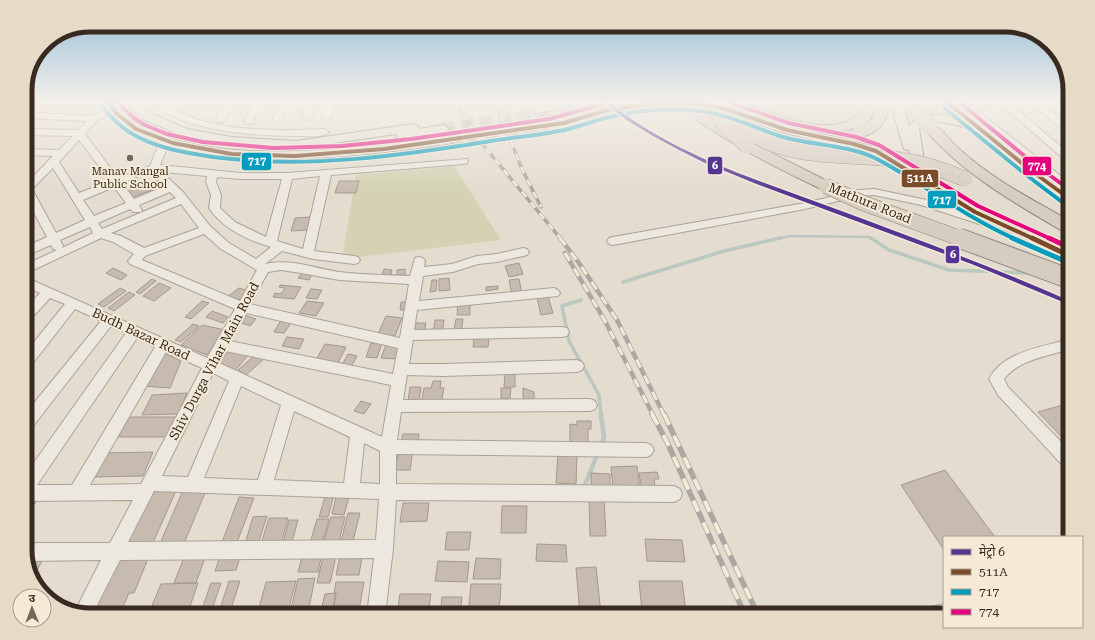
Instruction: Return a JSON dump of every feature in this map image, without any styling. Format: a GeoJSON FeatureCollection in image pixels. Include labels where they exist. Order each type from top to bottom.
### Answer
{"type":"FeatureCollection","features":[{"type":"Feature","properties":{"kind":"highway","name":"Mathura Road"},"geometry":{"type":"LineString","coordinates":[[722,132],[791,170],[863,202],[1063,276]]}},
{"type":"Feature","properties":{"kind":"highway"},"geometry":{"type":"LineString","coordinates":[[732,132],[747,146]]}},
{"type":"Feature","properties":{"kind":"highway"},"geometry":{"type":"LineString","coordinates":[[752,132],[780,146],[820,155],[889,158],[934,167],[978,184],[1063,231]]}},
{"type":"Feature","properties":{"kind":"highway"},"geometry":{"type":"LineString","coordinates":[[809,132],[824,136],[861,132]]}},
{"type":"Feature","properties":{"kind":"highway"},"geometry":{"type":"LineString","coordinates":[[935,132],[942,141],[963,161],[1002,188],[1063,224]]}},
{"type":"Feature","properties":{"kind":"main road"},"geometry":{"type":"LineString","coordinates":[[144,132],[165,141],[239,154],[279,156],[328,154],[383,149],[444,132],[293,145],[231,141],[184,132]]}},
{"type":"Feature","properties":{"kind":"main road"},"geometry":{"type":"LineString","coordinates":[[809,132],[876,151],[975,212],[1063,252]]}},
{"type":"Feature","properties":{"kind":"main road"},"geometry":{"type":"LineString","coordinates":[[904,132],[916,160],[932,186]]}},
{"type":"Feature","properties":{"kind":"main road"},"geometry":{"type":"LineString","coordinates":[[913,132],[916,160]]}},
{"type":"Feature","properties":{"kind":"main road"},"geometry":{"type":"LineString","coordinates":[[984,132],[1029,169],[1063,194]]}},
{"type":"Feature","properties":{"kind":"street"},"geometry":{"type":"LineString","coordinates":[[32,132],[79,134]]}},
{"type":"Feature","properties":{"kind":"street"},"geometry":{"type":"LineString","coordinates":[[32,184],[81,132]]}},
{"type":"Feature","properties":{"kind":"street"},"geometry":{"type":"LineString","coordinates":[[263,132],[294,134],[324,132]]}},
{"type":"Feature","properties":{"kind":"street"},"geometry":{"type":"LineString","coordinates":[[997,132],[1063,183]]}},
{"type":"Feature","properties":{"kind":"street"},"geometry":{"type":"LineString","coordinates":[[1038,132],[1063,152]]}},
{"type":"Feature","properties":{"kind":"street"},"geometry":{"type":"LineString","coordinates":[[79,134],[141,216]]}},
{"type":"Feature","properties":{"kind":"street"},"geometry":{"type":"LineString","coordinates":[[155,168],[157,158],[165,141]]}},
{"type":"Feature","properties":{"kind":"street"},"geometry":{"type":"LineString","coordinates":[[32,152],[62,152]]}},
{"type":"Feature","properties":{"kind":"street"},"geometry":{"type":"LineString","coordinates":[[78,198],[114,182],[145,170],[155,168],[255,177],[326,174],[463,161]]}},
{"type":"Feature","properties":{"kind":"street"},"geometry":{"type":"LineString","coordinates":[[54,162],[100,234],[117,239],[142,252]]}},
{"type":"Feature","properties":{"kind":"street","name":"Shiv Durga Vihar Main Road"},"geometry":{"type":"LineString","coordinates":[[85,608],[146,488],[242,307],[260,267],[225,246],[206,229],[183,199],[157,173],[155,168]]}},
{"type":"Feature","properties":{"kind":"street"},"geometry":{"type":"LineString","coordinates":[[1029,169],[1063,188]]}},
{"type":"Feature","properties":{"kind":"street"},"geometry":{"type":"LineString","coordinates":[[213,174],[211,182],[216,195],[213,206],[219,216],[230,224],[243,231],[276,244],[308,254],[354,260]]}},
{"type":"Feature","properties":{"kind":"street"},"geometry":{"type":"LineString","coordinates":[[308,254],[326,174]]}},
{"type":"Feature","properties":{"kind":"street"},"geometry":{"type":"LineString","coordinates":[[260,267],[276,244],[288,176]]}},
{"type":"Feature","properties":{"kind":"street"},"geometry":{"type":"LineString","coordinates":[[923,202],[932,194],[932,186]]}},
{"type":"Feature","properties":{"kind":"street"},"geometry":{"type":"LineString","coordinates":[[32,249],[92,221],[172,188]]}},
{"type":"Feature","properties":{"kind":"street"},"geometry":{"type":"LineString","coordinates":[[613,241],[805,206],[866,192],[882,192],[923,202],[1016,232]]}},
{"type":"Feature","properties":{"kind":"street"},"geometry":{"type":"LineString","coordinates":[[32,267],[100,234],[183,199]]}},
{"type":"Feature","properties":{"kind":"street"},"geometry":{"type":"LineString","coordinates":[[32,200],[54,239],[60,253]]}},
{"type":"Feature","properties":{"kind":"street"},"geometry":{"type":"LineString","coordinates":[[206,229],[142,252],[134,261],[242,307],[406,339],[562,332]]}},
{"type":"Feature","properties":{"kind":"street"},"geometry":{"type":"LineString","coordinates":[[260,267],[277,266],[339,276],[376,280],[418,271],[453,268],[477,260],[497,258],[523,252]]}},
{"type":"Feature","properties":{"kind":"street"},"geometry":{"type":"LineString","coordinates":[[377,608],[384,549],[388,487],[388,447],[418,271]]}},
{"type":"Feature","properties":{"kind":"street","name":"Budh Bazar Road"},"geometry":{"type":"LineString","coordinates":[[32,284],[388,447]]}},
{"type":"Feature","properties":{"kind":"street"},"geometry":{"type":"LineString","coordinates":[[32,309],[48,292]]}},
{"type":"Feature","properties":{"kind":"street"},"geometry":{"type":"LineString","coordinates":[[411,306],[554,293]]}},
{"type":"Feature","properties":{"kind":"street"},"geometry":{"type":"LineString","coordinates":[[32,354],[73,303]]}},
{"type":"Feature","properties":{"kind":"street"},"geometry":{"type":"LineString","coordinates":[[32,416],[109,320]]}},
{"type":"Feature","properties":{"kind":"street"},"geometry":{"type":"LineString","coordinates":[[32,479],[135,331]]}},
{"type":"Feature","properties":{"kind":"street"},"geometry":{"type":"LineString","coordinates":[[77,492],[164,344]]}},
{"type":"Feature","properties":{"kind":"street"},"geometry":{"type":"LineString","coordinates":[[221,345],[400,375],[443,370],[577,366]]}},
{"type":"Feature","properties":{"kind":"street"},"geometry":{"type":"LineString","coordinates":[[1063,346],[1030,356],[1005,368],[996,379],[1003,391],[1063,455]]}},
{"type":"Feature","properties":{"kind":"street"},"geometry":{"type":"LineString","coordinates":[[194,481],[237,378]]}},
{"type":"Feature","properties":{"kind":"street"},"geometry":{"type":"LineString","coordinates":[[265,483],[288,402]]}},
{"type":"Feature","properties":{"kind":"street"},"geometry":{"type":"LineString","coordinates":[[395,406],[590,405]]}},
{"type":"Feature","properties":{"kind":"street"},"geometry":{"type":"LineString","coordinates":[[352,486],[358,433]]}},
{"type":"Feature","properties":{"kind":"street"},"geometry":{"type":"LineString","coordinates":[[388,447],[646,450]]}},
{"type":"Feature","properties":{"kind":"street"},"geometry":{"type":"LineString","coordinates":[[32,492],[77,492],[146,488],[194,481],[674,494]]}},
{"type":"Feature","properties":{"kind":"street"},"geometry":{"type":"LineString","coordinates":[[32,552],[384,549]]}},
{"type":"Feature","properties":{"kind":"shaded area"},"geometry":{"type":"Polygon","coordinates":[[[454,166],[501,240],[342,259],[356,175],[454,166]]]}},
{"type":"Feature","properties":{"kind":"building"},"geometry":{"type":"Polygon","coordinates":[[[158,180],[162,186],[131,198],[126,192],[158,180]]]}},
{"type":"Feature","properties":{"kind":"building"},"geometry":{"type":"Polygon","coordinates":[[[339,181],[359,181],[356,193],[335,193],[339,181]]]}},
{"type":"Feature","properties":{"kind":"building"},"geometry":{"type":"Polygon","coordinates":[[[310,217],[307,230],[291,231],[295,218],[310,217]]]}},
{"type":"Feature","properties":{"kind":"building"},"geometry":{"type":"Polygon","coordinates":[[[519,263],[523,274],[509,277],[505,266],[519,263]]]}},
{"type":"Feature","properties":{"kind":"building"},"geometry":{"type":"Polygon","coordinates":[[[113,268],[127,275],[121,280],[106,273],[113,268]]]}},
{"type":"Feature","properties":{"kind":"building"},"geometry":{"type":"Polygon","coordinates":[[[384,269],[392,270],[390,279],[381,278],[384,269]]]}},
{"type":"Feature","properties":{"kind":"building"},"geometry":{"type":"Polygon","coordinates":[[[405,269],[405,277],[397,278],[397,270],[405,269]]]}},
{"type":"Feature","properties":{"kind":"building"},"geometry":{"type":"Polygon","coordinates":[[[302,273],[312,275],[309,280],[298,278],[302,273]]]}},
{"type":"Feature","properties":{"kind":"building"},"geometry":{"type":"Polygon","coordinates":[[[449,278],[450,290],[439,291],[439,279],[449,278]]]}},
{"type":"Feature","properties":{"kind":"building"},"geometry":{"type":"Polygon","coordinates":[[[152,279],[156,281],[140,294],[136,292],[152,279]]]}},
{"type":"Feature","properties":{"kind":"building"},"geometry":{"type":"Polygon","coordinates":[[[519,279],[522,294],[512,295],[509,280],[519,279]]]}},
{"type":"Feature","properties":{"kind":"building"},"geometry":{"type":"Polygon","coordinates":[[[432,280],[437,280],[436,291],[430,292],[432,280]]]}},
{"type":"Feature","properties":{"kind":"building"},"geometry":{"type":"Polygon","coordinates":[[[159,283],[171,288],[154,301],[143,296],[159,283]]]}},
{"type":"Feature","properties":{"kind":"building"},"geometry":{"type":"Polygon","coordinates":[[[280,285],[301,287],[294,299],[273,297],[275,293],[281,294],[285,288],[279,287],[280,285]]]}},
{"type":"Feature","properties":{"kind":"building"},"geometry":{"type":"Polygon","coordinates":[[[498,286],[498,289],[486,291],[486,287],[498,286]]]}},
{"type":"Feature","properties":{"kind":"building"},"geometry":{"type":"Polygon","coordinates":[[[120,288],[126,291],[104,307],[98,304],[120,288]]]}},
{"type":"Feature","properties":{"kind":"building"},"geometry":{"type":"Polygon","coordinates":[[[239,288],[248,291],[236,303],[226,298],[239,288]]]}},
{"type":"Feature","properties":{"kind":"building"},"geometry":{"type":"Polygon","coordinates":[[[311,289],[322,290],[317,299],[306,298],[311,289]]]}},
{"type":"Feature","properties":{"kind":"building"},"geometry":{"type":"Polygon","coordinates":[[[129,292],[135,295],[114,311],[108,308],[129,292]]]}},
{"type":"Feature","properties":{"kind":"building"},"geometry":{"type":"Polygon","coordinates":[[[548,296],[553,313],[541,315],[537,298],[548,296]]]}},
{"type":"Feature","properties":{"kind":"building"},"geometry":{"type":"Polygon","coordinates":[[[202,301],[209,303],[191,319],[185,317],[202,301]]]}},
{"type":"Feature","properties":{"kind":"building"},"geometry":{"type":"Polygon","coordinates":[[[307,301],[324,303],[316,316],[299,313],[307,301]]]}},
{"type":"Feature","properties":{"kind":"building"},"geometry":{"type":"Polygon","coordinates":[[[401,302],[408,302],[406,310],[400,310],[401,302]]]}},
{"type":"Feature","properties":{"kind":"building"},"geometry":{"type":"Polygon","coordinates":[[[458,304],[470,304],[470,315],[457,315],[458,304]]]}},
{"type":"Feature","properties":{"kind":"building"},"geometry":{"type":"Polygon","coordinates":[[[212,311],[228,317],[223,323],[206,317],[212,311]]]}},
{"type":"Feature","properties":{"kind":"building"},"geometry":{"type":"Polygon","coordinates":[[[244,315],[256,319],[250,326],[237,321],[244,315]]]}},
{"type":"Feature","properties":{"kind":"building"},"geometry":{"type":"Polygon","coordinates":[[[386,316],[402,318],[395,336],[378,334],[386,316]]]}},
{"type":"Feature","properties":{"kind":"building"},"geometry":{"type":"Polygon","coordinates":[[[282,318],[293,320],[284,333],[274,332],[282,318]]]}},
{"type":"Feature","properties":{"kind":"building"},"geometry":{"type":"Polygon","coordinates":[[[456,319],[463,319],[461,334],[453,334],[456,319]]]}},
{"type":"Feature","properties":{"kind":"building"},"geometry":{"type":"Polygon","coordinates":[[[435,320],[444,320],[442,334],[433,334],[435,320]]]}},
{"type":"Feature","properties":{"kind":"building"},"geometry":{"type":"Polygon","coordinates":[[[413,323],[426,323],[424,332],[411,331],[413,323]]]}},
{"type":"Feature","properties":{"kind":"building"},"geometry":{"type":"Polygon","coordinates":[[[193,324],[199,326],[181,342],[175,340],[193,324]]]}},
{"type":"Feature","properties":{"kind":"building"},"geometry":{"type":"Polygon","coordinates":[[[202,325],[225,330],[207,355],[181,345],[202,325]]]}},
{"type":"Feature","properties":{"kind":"building"},"geometry":{"type":"Polygon","coordinates":[[[287,337],[304,339],[299,349],[282,346],[287,337]]]}},
{"type":"Feature","properties":{"kind":"building"},"geometry":{"type":"Polygon","coordinates":[[[489,338],[488,347],[473,347],[474,339],[489,338]]]}},
{"type":"Feature","properties":{"kind":"building"},"geometry":{"type":"Polygon","coordinates":[[[371,343],[382,343],[377,358],[366,357],[371,343]]]}},
{"type":"Feature","properties":{"kind":"building"},"geometry":{"type":"Polygon","coordinates":[[[325,344],[346,347],[338,363],[317,358],[325,344]]]}},
{"type":"Feature","properties":{"kind":"building"},"geometry":{"type":"Polygon","coordinates":[[[386,345],[401,345],[397,359],[381,358],[386,345]]]}},
{"type":"Feature","properties":{"kind":"building"},"geometry":{"type":"Polygon","coordinates":[[[229,350],[248,355],[235,371],[216,366],[229,350]]]}},
{"type":"Feature","properties":{"kind":"building"},"geometry":{"type":"Polygon","coordinates":[[[164,353],[181,361],[170,388],[143,386],[164,353]]]}},
{"type":"Feature","properties":{"kind":"building"},"geometry":{"type":"Polygon","coordinates":[[[348,354],[357,356],[351,367],[342,365],[348,354]]]}},
{"type":"Feature","properties":{"kind":"building"},"geometry":{"type":"Polygon","coordinates":[[[255,355],[264,359],[246,375],[238,370],[255,355]]]}},
{"type":"Feature","properties":{"kind":"building"},"geometry":{"type":"Polygon","coordinates":[[[505,374],[515,374],[515,387],[504,387],[505,374]]]}},
{"type":"Feature","properties":{"kind":"building"},"geometry":{"type":"Polygon","coordinates":[[[433,381],[441,381],[440,388],[444,388],[441,405],[421,404],[424,388],[431,388],[433,381]]]}},
{"type":"Feature","properties":{"kind":"building"},"geometry":{"type":"Polygon","coordinates":[[[410,387],[421,387],[419,401],[408,401],[410,387]]]}},
{"type":"Feature","properties":{"kind":"building"},"geometry":{"type":"Polygon","coordinates":[[[501,388],[511,388],[510,398],[501,399],[501,388]]]}},
{"type":"Feature","properties":{"kind":"building"},"geometry":{"type":"Polygon","coordinates":[[[523,388],[534,392],[534,405],[523,406],[523,388]]]}},
{"type":"Feature","properties":{"kind":"building"},"geometry":{"type":"Polygon","coordinates":[[[187,393],[178,414],[142,415],[152,395],[187,393]]]}},
{"type":"Feature","properties":{"kind":"building"},"geometry":{"type":"Polygon","coordinates":[[[361,401],[371,404],[364,414],[354,411],[361,401]]]}},
{"type":"Feature","properties":{"kind":"building"},"geometry":{"type":"Polygon","coordinates":[[[1063,405],[1063,439],[1038,412],[1063,405]]]}},
{"type":"Feature","properties":{"kind":"building"},"geometry":{"type":"Polygon","coordinates":[[[128,417],[178,417],[169,437],[117,437],[128,417]]]}},
{"type":"Feature","properties":{"kind":"building"},"geometry":{"type":"Polygon","coordinates":[[[577,421],[591,421],[591,429],[588,429],[588,445],[570,444],[570,424],[577,425],[577,421]]]}},
{"type":"Feature","properties":{"kind":"building"},"geometry":{"type":"Polygon","coordinates":[[[403,434],[419,434],[418,444],[401,444],[403,434]]]}},
{"type":"Feature","properties":{"kind":"building"},"geometry":{"type":"Polygon","coordinates":[[[399,450],[413,450],[410,470],[395,470],[399,450]]]}},
{"type":"Feature","properties":{"kind":"building"},"geometry":{"type":"Polygon","coordinates":[[[153,452],[143,476],[91,477],[103,453],[153,452]]]}},
{"type":"Feature","properties":{"kind":"building"},"geometry":{"type":"Polygon","coordinates":[[[558,453],[577,454],[576,484],[556,483],[558,453]]]}},
{"type":"Feature","properties":{"kind":"building"},"geometry":{"type":"Polygon","coordinates":[[[637,466],[640,489],[613,489],[611,467],[637,466]]]}},
{"type":"Feature","properties":{"kind":"building"},"geometry":{"type":"Polygon","coordinates":[[[945,470],[994,536],[943,536],[943,548],[901,485],[945,470]]]}},
{"type":"Feature","properties":{"kind":"building"},"geometry":{"type":"Polygon","coordinates":[[[657,472],[659,479],[654,479],[656,491],[642,491],[639,473],[657,472]]]}},
{"type":"Feature","properties":{"kind":"building"},"geometry":{"type":"Polygon","coordinates":[[[591,473],[610,474],[610,487],[591,487],[591,473]]]}},
{"type":"Feature","properties":{"kind":"building"},"geometry":{"type":"Polygon","coordinates":[[[150,486],[178,486],[152,545],[122,545],[150,486]]]}},
{"type":"Feature","properties":{"kind":"building"},"geometry":{"type":"Polygon","coordinates":[[[184,488],[207,488],[183,546],[159,546],[184,488]]]}},
{"type":"Feature","properties":{"kind":"building"},"geometry":{"type":"Polygon","coordinates":[[[337,493],[350,493],[344,515],[332,514],[337,493]]]}},
{"type":"Feature","properties":{"kind":"building"},"geometry":{"type":"Polygon","coordinates":[[[32,497],[39,497],[32,508],[32,497]]]}},
{"type":"Feature","properties":{"kind":"building"},"geometry":{"type":"Polygon","coordinates":[[[239,497],[254,498],[236,545],[221,545],[239,497]]]}},
{"type":"Feature","properties":{"kind":"building"},"geometry":{"type":"Polygon","coordinates":[[[325,497],[333,498],[328,517],[319,517],[325,497]]]}},
{"type":"Feature","properties":{"kind":"building"},"geometry":{"type":"Polygon","coordinates":[[[589,498],[604,498],[606,536],[590,536],[589,498]]]}},
{"type":"Feature","properties":{"kind":"building"},"geometry":{"type":"Polygon","coordinates":[[[403,503],[429,503],[427,521],[400,522],[403,503]]]}},
{"type":"Feature","properties":{"kind":"building"},"geometry":{"type":"Polygon","coordinates":[[[502,506],[527,506],[526,533],[501,533],[502,506]]]}},
{"type":"Feature","properties":{"kind":"building"},"geometry":{"type":"Polygon","coordinates":[[[348,513],[360,513],[353,541],[341,541],[348,513]]]}},
{"type":"Feature","properties":{"kind":"building"},"geometry":{"type":"Polygon","coordinates":[[[267,516],[258,544],[245,544],[253,517],[267,516]]]}},
{"type":"Feature","properties":{"kind":"building"},"geometry":{"type":"Polygon","coordinates":[[[331,517],[345,517],[339,541],[324,541],[331,517]]]}},
{"type":"Feature","properties":{"kind":"building"},"geometry":{"type":"Polygon","coordinates":[[[269,518],[288,518],[281,544],[261,544],[269,518]]]}},
{"type":"Feature","properties":{"kind":"building"},"geometry":{"type":"Polygon","coordinates":[[[317,519],[329,519],[322,544],[310,543],[317,519]]]}},
{"type":"Feature","properties":{"kind":"building"},"geometry":{"type":"Polygon","coordinates":[[[289,520],[298,520],[292,542],[283,543],[289,520]]]}},
{"type":"Feature","properties":{"kind":"building"},"geometry":{"type":"Polygon","coordinates":[[[447,532],[471,532],[469,550],[445,550],[447,532]]]}},
{"type":"Feature","properties":{"kind":"building"},"geometry":{"type":"Polygon","coordinates":[[[645,539],[682,540],[685,562],[647,561],[645,539]]]}},
{"type":"Feature","properties":{"kind":"building"},"geometry":{"type":"Polygon","coordinates":[[[537,544],[566,545],[567,562],[536,561],[537,544]]]}},
{"type":"Feature","properties":{"kind":"building"},"geometry":{"type":"Polygon","coordinates":[[[341,550],[363,550],[359,575],[336,575],[341,550]]]}},
{"type":"Feature","properties":{"kind":"building"},"geometry":{"type":"Polygon","coordinates":[[[324,552],[337,552],[330,583],[317,583],[324,552]]]}},
{"type":"Feature","properties":{"kind":"building"},"geometry":{"type":"Polygon","coordinates":[[[303,553],[322,553],[318,572],[298,572],[303,553]]]}},
{"type":"Feature","properties":{"kind":"building"},"geometry":{"type":"Polygon","coordinates":[[[150,554],[134,593],[129,593],[123,607],[92,608],[116,555],[150,554]]]}},
{"type":"Feature","properties":{"kind":"building"},"geometry":{"type":"Polygon","coordinates":[[[221,554],[241,554],[236,570],[215,571],[221,554]]]}},
{"type":"Feature","properties":{"kind":"building"},"geometry":{"type":"Polygon","coordinates":[[[185,555],[206,555],[196,583],[174,583],[185,555]]]}},
{"type":"Feature","properties":{"kind":"building"},"geometry":{"type":"Polygon","coordinates":[[[476,558],[501,559],[500,579],[473,579],[476,558]]]}},
{"type":"Feature","properties":{"kind":"building"},"geometry":{"type":"Polygon","coordinates":[[[33,559],[43,559],[36,572],[33,559]]]}},
{"type":"Feature","properties":{"kind":"building"},"geometry":{"type":"Polygon","coordinates":[[[438,561],[469,562],[467,582],[435,581],[438,561]]]}},
{"type":"Feature","properties":{"kind":"building"},"geometry":{"type":"Polygon","coordinates":[[[596,567],[600,608],[579,608],[576,568],[596,567]]]}},
{"type":"Feature","properties":{"kind":"building"},"geometry":{"type":"Polygon","coordinates":[[[315,578],[309,608],[291,608],[298,579],[315,578]]]}},
{"type":"Feature","properties":{"kind":"building"},"geometry":{"type":"Polygon","coordinates":[[[229,581],[240,581],[231,608],[220,608],[229,581]]]}},
{"type":"Feature","properties":{"kind":"building"},"geometry":{"type":"Polygon","coordinates":[[[296,581],[289,608],[259,608],[266,582],[296,581]]]}},
{"type":"Feature","properties":{"kind":"building"},"geometry":{"type":"Polygon","coordinates":[[[639,581],[682,581],[686,608],[642,608],[639,581]]]}},
{"type":"Feature","properties":{"kind":"building"},"geometry":{"type":"Polygon","coordinates":[[[336,582],[364,582],[360,605],[334,605],[336,582]]]}},
{"type":"Feature","properties":{"kind":"building"},"geometry":{"type":"Polygon","coordinates":[[[198,583],[189,608],[151,608],[161,584],[198,583]]]}},
{"type":"Feature","properties":{"kind":"building"},"geometry":{"type":"Polygon","coordinates":[[[211,583],[221,583],[212,608],[202,608],[211,583]]]}},
{"type":"Feature","properties":{"kind":"building"},"geometry":{"type":"Polygon","coordinates":[[[471,584],[501,584],[499,608],[469,608],[471,584]]]}},
{"type":"Feature","properties":{"kind":"building"},"geometry":{"type":"Polygon","coordinates":[[[336,593],[333,608],[322,608],[325,594],[336,593]]]}},
{"type":"Feature","properties":{"kind":"building"},"geometry":{"type":"Polygon","coordinates":[[[400,594],[431,594],[429,608],[398,608],[400,594]]]}},
{"type":"Feature","properties":{"kind":"building"},"geometry":{"type":"Polygon","coordinates":[[[442,597],[462,597],[461,608],[441,608],[442,597]]]}},
{"type":"Feature","properties":{"kind":"waterway"},"geometry":{"type":"LineString","coordinates":[[776,239],[790,236],[869,237],[872,239]]}},
{"type":"Feature","properties":{"kind":"waterway"},"geometry":{"type":"LineString","coordinates":[[623,282],[724,251],[780,238]]}},
{"type":"Feature","properties":{"kind":"waterway"},"geometry":{"type":"LineString","coordinates":[[871,238],[889,250],[949,270],[1029,273]]}},
{"type":"Feature","properties":{"kind":"waterway"},"geometry":{"type":"LineString","coordinates":[[581,300],[562,306],[569,341],[599,395],[601,415]]}},
{"type":"Feature","properties":{"kind":"waterway"},"geometry":{"type":"LineString","coordinates":[[601,414],[604,438],[601,445]]}},
{"type":"Feature","properties":{"kind":"waterway"},"geometry":{"type":"LineString","coordinates":[[581,487],[584,487],[598,453]]}},
{"type":"Feature","properties":{"kind":"tunnel"},"geometry":{"type":"LineString","coordinates":[[448,140],[502,132]]}},
{"type":"Feature","properties":{"kind":"railway"},"geometry":{"type":"LineString","coordinates":[[474,132],[561,239]]}},
{"type":"Feature","properties":{"kind":"railway"},"geometry":{"type":"LineString","coordinates":[[507,132],[522,169],[541,207]]}},
{"type":"Feature","properties":{"kind":"railway"},"geometry":{"type":"LineString","coordinates":[[560,238],[579,263],[617,320],[664,415]]}},
{"type":"Feature","properties":{"kind":"railway"},"geometry":{"type":"LineString","coordinates":[[565,253],[605,321],[653,415]]}},
{"type":"Feature","properties":{"kind":"railway"},"geometry":{"type":"LineString","coordinates":[[652,414],[667,442],[742,608]]}},
{"type":"Feature","properties":{"kind":"railway"},"geometry":{"type":"LineString","coordinates":[[664,414],[755,608]]}},
{"type":"Feature","properties":{"kind":"metro line","name":"6"},"geometry":{"type":"LineString","coordinates":[[649,132],[706,162],[760,184],[976,263],[1063,300]]}},
{"type":"Feature","properties":{"kind":"transit line","name":"717"},"geometry":{"type":"LineString","coordinates":[[129,132],[156,145],[174,150],[235,160],[270,162],[340,161],[375,158],[555,132]]}},
{"type":"Feature","properties":{"kind":"transit line","name":"511A"},"geometry":{"type":"LineString","coordinates":[[143,132],[173,143],[232,154],[295,156],[384,149],[503,132]]}},
{"type":"Feature","properties":{"kind":"transit line","name":"774"},"geometry":{"type":"LineString","coordinates":[[161,132],[203,142],[273,148],[342,146],[411,139],[458,132]]}},
{"type":"Feature","properties":{"kind":"transit line","name":"717"},"geometry":{"type":"LineString","coordinates":[[770,132],[795,140],[841,147],[864,153],[898,171],[981,223],[1063,260]]}},
{"type":"Feature","properties":{"kind":"transit line","name":"511A"},"geometry":{"type":"LineString","coordinates":[[796,132],[854,144],[876,151],[975,212],[1063,253]]}},
{"type":"Feature","properties":{"kind":"transit line","name":"774"},"geometry":{"type":"LineString","coordinates":[[831,132],[856,137],[879,145],[978,206],[1063,245]]}},
{"type":"Feature","properties":{"kind":"transit line","name":"717"},"geometry":{"type":"LineString","coordinates":[[973,132],[1063,203]]}},
{"type":"Feature","properties":{"kind":"transit line","name":"511A"},"geometry":{"type":"LineString","coordinates":[[984,132],[1029,169],[1063,194]]}},
{"type":"Feature","properties":{"kind":"transit line","name":"774"},"geometry":{"type":"LineString","coordinates":[[995,132],[1033,163],[1063,185]]}},
{"type":"Feature","properties":{"kind":"place","name":"Manav Mangal Public School"},"geometry":{"type":"Point","coordinates":[130,158]}}]}
